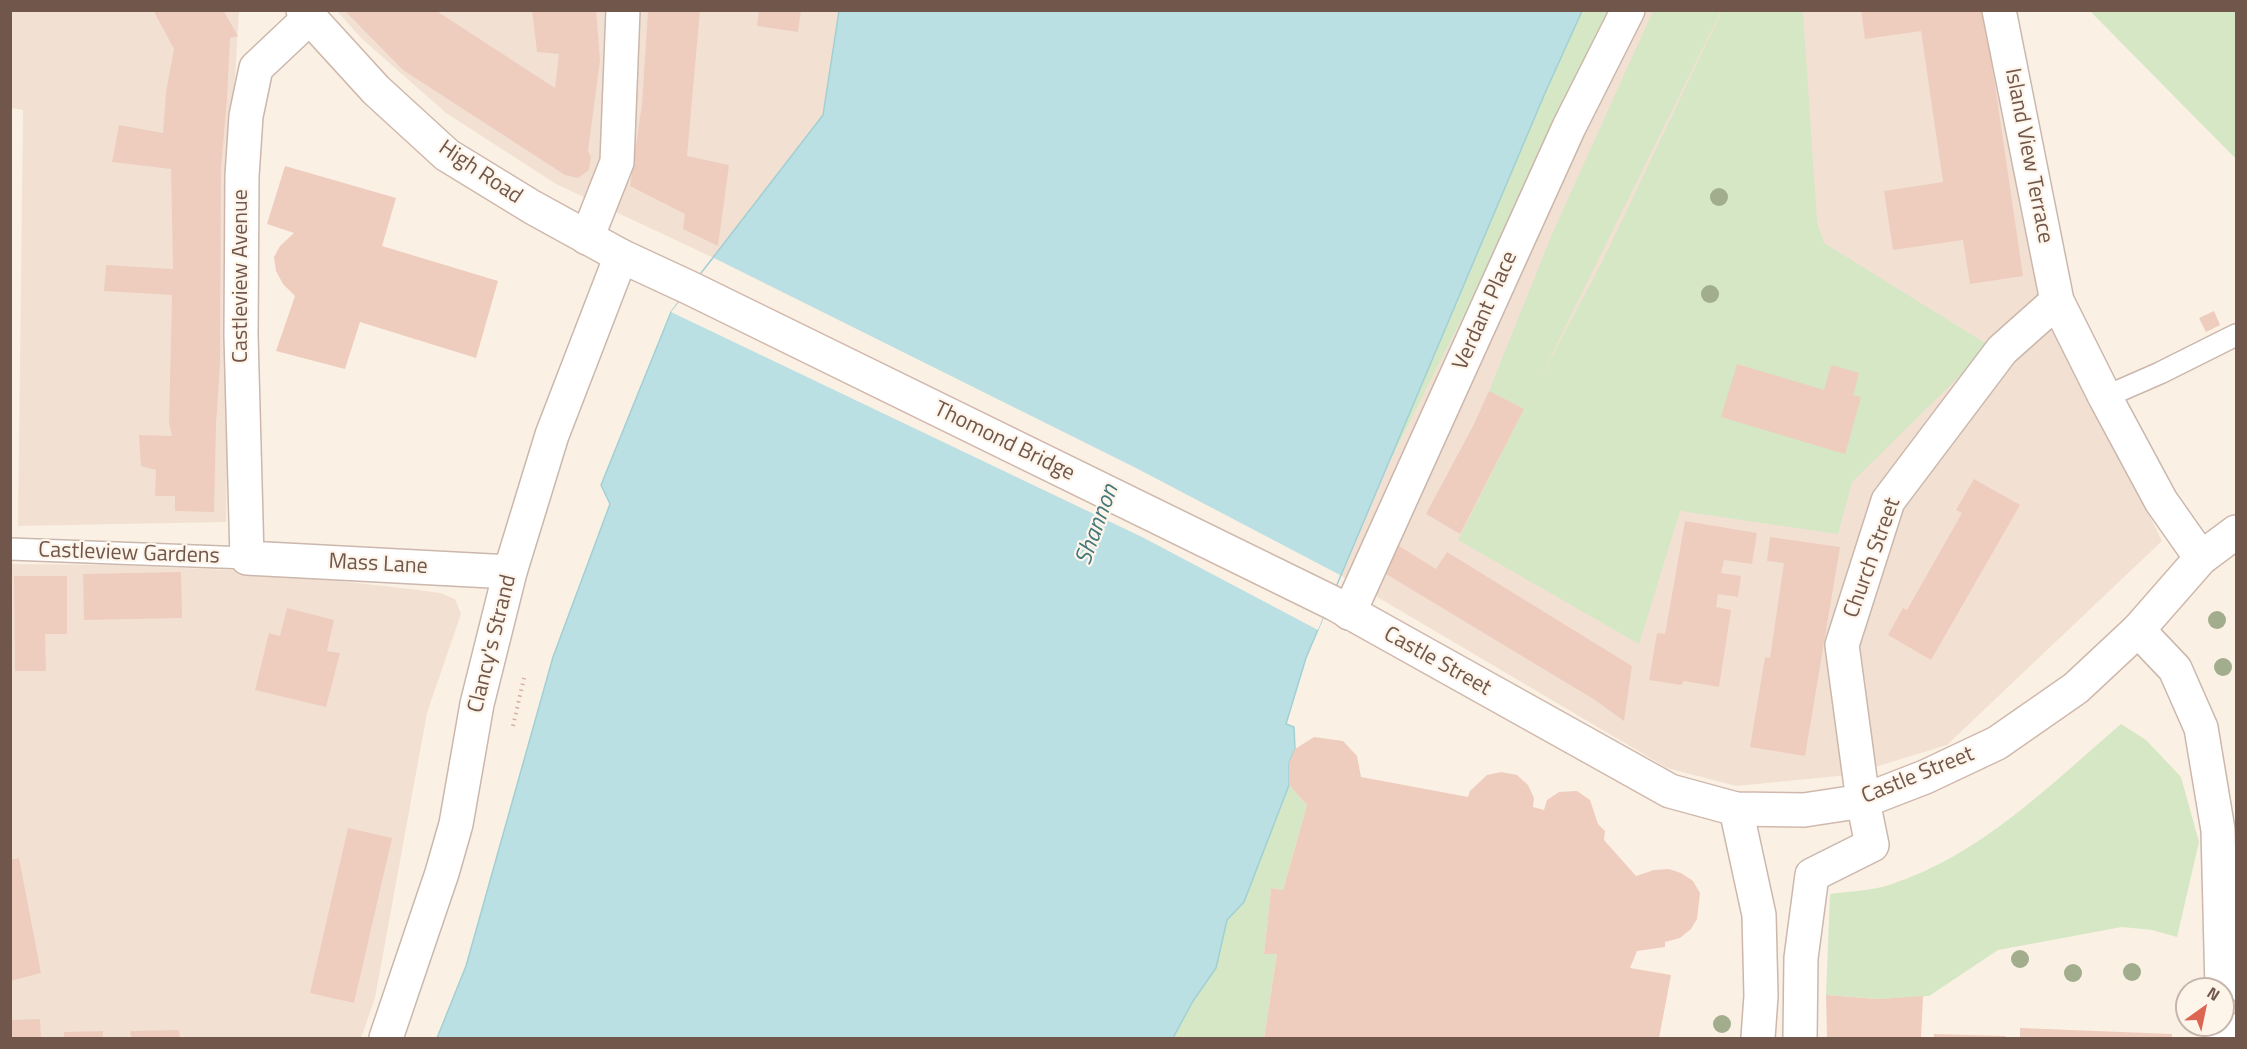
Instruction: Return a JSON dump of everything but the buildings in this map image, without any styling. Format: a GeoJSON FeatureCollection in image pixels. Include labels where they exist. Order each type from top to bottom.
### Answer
{"type":"FeatureCollection","features":[{"type":"Feature","properties":{"kind":"street"},"geometry":{"type":"LineString","coordinates":[[587,238],[617,162],[623,10]]}},
{"type":"Feature","properties":{"kind":"street","name":"Verdant Place"},"geometry":{"type":"LineString","coordinates":[[1342,608],[1569,127],[1628,10]]}},
{"type":"Feature","properties":{"kind":"street","name":"Island View Terrace"},"geometry":{"type":"LineString","coordinates":[[1999,10],[2057,301],[2161,501],[2201,558]]}},
{"type":"Feature","properties":{"kind":"street","name":"High Road"},"geometry":{"type":"LineString","coordinates":[[306,14],[376,90],[447,155],[587,238],[658,273]]}},
{"type":"Feature","properties":{"kind":"street","name":"Castleview Avenue"},"geometry":{"type":"LineString","coordinates":[[247,558],[241,335],[242,176],[246,116],[256,68],[306,14]]}},
{"type":"Feature","properties":{"kind":"street","name":"Clancy's Strand"},"geometry":{"type":"LineString","coordinates":[[386,1038],[442,873],[456,824],[477,704],[510,572],[552,435],[621,256]]}},
{"type":"Feature","properties":{"kind":"street","name":"Thomond Bridge"},"geometry":{"type":"LineString","coordinates":[[658,273],[1342,608]]}},
{"type":"Feature","properties":{"kind":"street","name":"Church Street"},"geometry":{"type":"LineString","coordinates":[[1800,1038],[1801,958],[1812,875],[1872,845],[1863,801],[1842,645],[1888,501],[2002,350],[2057,301]]}},
{"type":"Feature","properties":{"kind":"street","name":"Castle Street"},"geometry":{"type":"LineString","coordinates":[[1342,608],[1670,791],[1736,809],[1804,810],[1863,801],[1925,777],[1997,743],[2076,688],[2138,630],[2201,558],[2236,532]]}},
{"type":"Feature","properties":{"kind":"street","name":"Mass Lane"},"geometry":{"type":"LineString","coordinates":[[247,558],[510,572]]}},
{"type":"Feature","properties":{"kind":"street"},"geometry":{"type":"LineString","coordinates":[[2138,630],[2175,669],[2201,729],[2227,831],[2222,977]]}},
{"type":"Feature","properties":{"kind":"street"},"geometry":{"type":"LineString","coordinates":[[1736,809],[1759,915],[1761,996],[1758,1038]]}},
{"type":"Feature","properties":{"kind":"lane"},"geometry":{"type":"LineString","coordinates":[[2105,397],[2160,373],[2236,334]]}},
{"type":"Feature","properties":{"kind":"lane","name":"Castleview Gardens"},"geometry":{"type":"LineString","coordinates":[[10,549],[247,558]]}},
{"type":"Feature","properties":{"kind":"path"},"geometry":{"type":"LineString","coordinates":[[513,730],[526,672]]}},
{"type":"Feature","properties":{"kind":"shaded area"},"geometry":{"type":"Polygon","coordinates":[[[10,11],[239,11],[233,111],[226,522],[18,526],[23,110],[11,108],[10,11]]]}},
{"type":"Feature","properties":{"kind":"shaded area"},"geometry":{"type":"Polygon","coordinates":[[[337,11],[839,11],[823,115],[714,258],[556,184],[446,113],[361,38],[337,11]]]}},
{"type":"Feature","properties":{"kind":"shaded area"},"geometry":{"type":"Polygon","coordinates":[[[1617,11],[1990,11],[2040,293],[2162,541],[1947,745],[1849,775],[1736,786],[1667,768],[1340,575],[1375,491],[1617,11]]]}},
{"type":"Feature","properties":{"kind":"shaded area"},"geometry":{"type":"Polygon","coordinates":[[[11,564],[117,565],[250,571],[411,589],[440,593],[455,599],[461,614],[427,713],[375,998],[361,1038],[11,1038],[11,564]]]}},
{"type":"Feature","properties":{"kind":"green space"},"geometry":{"type":"Polygon","coordinates":[[[1582,11],[1617,11],[1375,491],[1545,93],[1582,11]]]}},
{"type":"Feature","properties":{"kind":"green space"},"geometry":{"type":"Polygon","coordinates":[[[1653,11],[1721,11],[1538,382],[1602,262],[1722,11],[1803,11],[1817,222],[1824,243],[1990,346],[1852,482],[1838,534],[1680,511],[1639,644],[1458,540],[1524,409],[1489,391],[1553,232],[1653,11]]]}},
{"type":"Feature","properties":{"kind":"green space"},"geometry":{"type":"Polygon","coordinates":[[[2090,11],[2236,11],[2236,159],[2090,11]]]}},
{"type":"Feature","properties":{"kind":"green space"},"geometry":{"type":"Polygon","coordinates":[[[2121,724],[2146,740],[2181,777],[2199,842],[2177,937],[2152,930],[2122,927],[1998,950],[1929,996],[1878,999],[1826,995],[1830,894],[1889,885],[1954,856],[1984,837],[2040,794],[2121,724]]]}},
{"type":"Feature","properties":{"kind":"green space"},"geometry":{"type":"Polygon","coordinates":[[[1289,785],[1307,805],[1283,890],[1271,888],[1264,954],[1277,954],[1264,1038],[1173,1038],[1193,1001],[1216,968],[1227,919],[1244,902],[1289,785]]]}},
{"type":"Feature","properties":{"kind":"water","name":"Shannon"},"geometry":{"type":"Polygon","coordinates":[[[839,11],[1582,11],[1545,93],[1306,658],[1286,724],[1294,727],[1295,749],[1289,763],[1289,785],[1244,902],[1227,920],[1216,968],[1193,1001],[1173,1038],[437,1038],[466,966],[553,657],[610,504],[601,485],[671,312],[823,115],[839,11]]]}},
{"type":"Feature","properties":{"kind":"pier"},"geometry":{"type":"Polygon","coordinates":[[[714,258],[1136,468],[1340,575],[1318,630],[1142,537],[671,312],[714,258]]]}}]}
